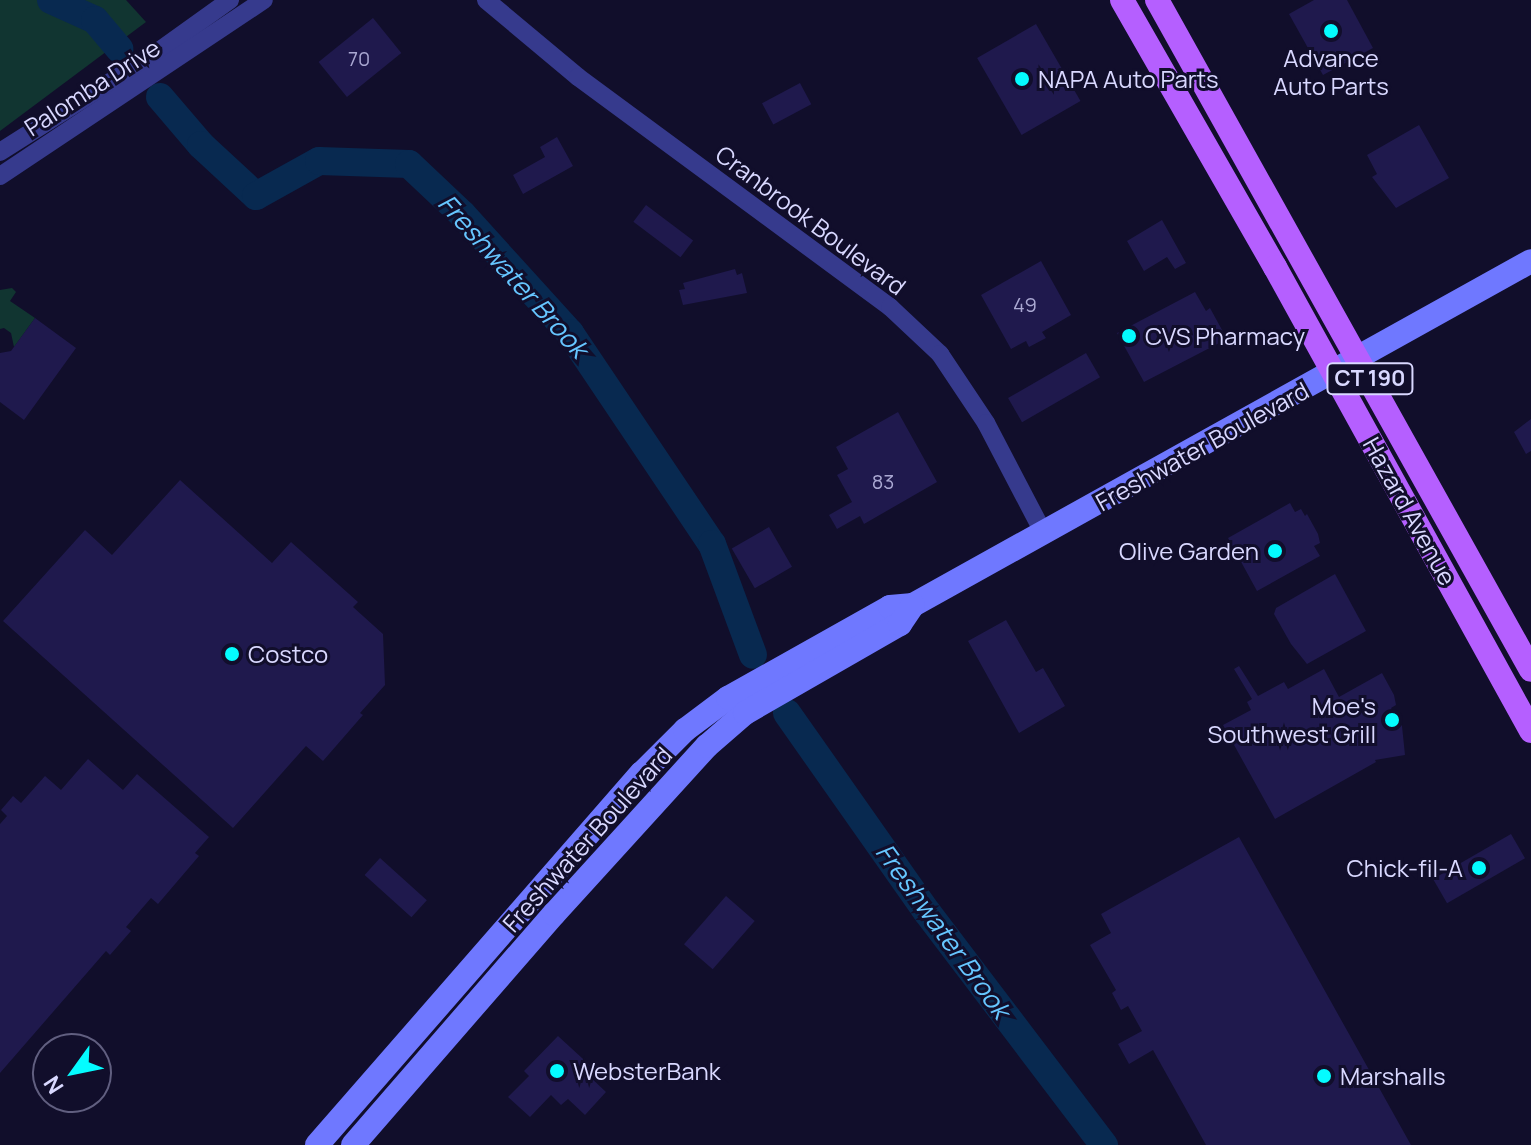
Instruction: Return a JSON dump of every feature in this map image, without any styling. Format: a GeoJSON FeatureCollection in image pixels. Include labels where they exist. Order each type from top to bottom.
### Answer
{"type":"FeatureCollection","features":[{"type":"Feature","properties":{"kind":"main road","name":"Hazard Avenue"},"geometry":{"type":"LineString","coordinates":[[1122,0],[1334,373],[1531,731]]}},
{"type":"Feature","properties":{"kind":"main road","name":"Hazard Avenue"},"geometry":{"type":"LineString","coordinates":[[1157,0],[1531,670]]}},
{"type":"Feature","properties":{"kind":"street","name":"Palomba Drive"},"geometry":{"type":"LineString","coordinates":[[0,176],[206,30],[230,0]]}},
{"type":"Feature","properties":{"kind":"street","name":"Palomba Drive"},"geometry":{"type":"LineString","coordinates":[[0,152],[206,30],[264,0]]}},
{"type":"Feature","properties":{"kind":"street","name":"Cranbrook Boulevard"},"geometry":{"type":"LineString","coordinates":[[486,0],[578,77],[890,307],[940,354],[986,423],[1044,534]]}},
{"type":"Feature","properties":{"kind":"street","name":"Freshwater Boulevard"},"geometry":{"type":"LineString","coordinates":[[317,1145],[685,730],[728,698],[890,607],[913,605],[1044,534],[1531,261]]}},
{"type":"Feature","properties":{"kind":"street","name":"Freshwater Boulevard"},"geometry":{"type":"LineString","coordinates":[[353,1145],[554,914],[672,782],[717,737],[745,713],[900,624],[913,605]]}},
{"type":"Feature","properties":{"kind":"street"},"geometry":{"type":"LineString","coordinates":[[535,896],[554,914]]}},
{"type":"Feature","properties":{"kind":"green space"},"geometry":{"type":"Polygon","coordinates":[[[0,0],[126,0],[146,22],[0,131],[0,0]]]}},
{"type":"Feature","properties":{"kind":"green space"},"geometry":{"type":"Polygon","coordinates":[[[12,288],[16,292],[10,301],[35,318],[14,347],[11,333],[0,329],[0,290],[12,288]]]}},
{"type":"Feature","properties":{"kind":"building","name":"Advance Auto Parts"},"geometry":{"type":"Polygon","coordinates":[[[1314,0],[1347,0],[1373,48],[1323,75],[1289,14],[1314,0]]]}},
{"type":"Feature","properties":{"kind":"building"},"geometry":{"type":"Polygon","coordinates":[[[373,18],[401,53],[347,97],[319,62],[373,18]]]}},
{"type":"Feature","properties":{"kind":"building"},"geometry":{"type":"Polygon","coordinates":[[[1036,24],[1080,101],[1022,135],[977,58],[1036,24]]]}},
{"type":"Feature","properties":{"kind":"building"},"geometry":{"type":"Polygon","coordinates":[[[800,83],[811,104],[773,124],[762,103],[800,83]]]}},
{"type":"Feature","properties":{"kind":"building"},"geometry":{"type":"Polygon","coordinates":[[[1419,125],[1449,178],[1396,208],[1372,177],[1377,174],[1367,155],[1419,125]]]}},
{"type":"Feature","properties":{"kind":"building"},"geometry":{"type":"Polygon","coordinates":[[[557,137],[573,166],[523,194],[513,175],[545,157],[540,147],[557,137]]]}},
{"type":"Feature","properties":{"kind":"building"},"geometry":{"type":"Polygon","coordinates":[[[646,205],[693,241],[680,257],[633,222],[646,205]]]}},
{"type":"Feature","properties":{"kind":"building"},"geometry":{"type":"Polygon","coordinates":[[[1162,220],[1186,263],[1175,269],[1167,257],[1144,271],[1127,241],[1162,220]]]}},
{"type":"Feature","properties":{"kind":"building"},"geometry":{"type":"Polygon","coordinates":[[[1041,261],[1071,315],[1042,332],[1046,338],[1029,347],[1026,341],[1011,349],[981,295],[1041,261]]]}},
{"type":"Feature","properties":{"kind":"building"},"geometry":{"type":"Polygon","coordinates":[[[735,269],[737,275],[742,273],[747,293],[683,305],[679,290],[685,289],[683,283],[735,269]]]}},
{"type":"Feature","properties":{"kind":"building","name":"CVS Pharmacy"},"geometry":{"type":"Polygon","coordinates":[[[1195,292],[1206,311],[1210,308],[1227,339],[1144,382],[1117,333],[1195,292]]]}},
{"type":"Feature","properties":{"kind":"building"},"geometry":{"type":"Polygon","coordinates":[[[35,318],[76,348],[24,420],[0,402],[0,353],[11,351],[35,318]]]}},
{"type":"Feature","properties":{"kind":"building"},"geometry":{"type":"Polygon","coordinates":[[[1086,353],[1100,377],[1022,422],[1008,398],[1086,353]]]}},
{"type":"Feature","properties":{"kind":"building"},"geometry":{"type":"Polygon","coordinates":[[[898,412],[937,482],[864,524],[860,516],[837,529],[829,515],[852,502],[837,475],[848,469],[836,447],[898,412]]]}},
{"type":"Feature","properties":{"kind":"building"},"geometry":{"type":"Polygon","coordinates":[[[1531,419],[1531,451],[1526,454],[1514,432],[1531,419]]]}},
{"type":"Feature","properties":{"kind":"building"},"geometry":{"type":"Polygon","coordinates":[[[180,480],[272,563],[291,542],[358,602],[353,607],[383,634],[385,685],[360,713],[363,715],[323,761],[306,746],[233,828],[3,621],[85,530],[112,555],[180,480]]]}},
{"type":"Feature","properties":{"kind":"building","name":"Olive Garden"},"geometry":{"type":"Polygon","coordinates":[[[1290,503],[1295,512],[1301,509],[1305,516],[1307,514],[1318,534],[1320,543],[1314,546],[1320,556],[1257,591],[1228,538],[1290,503]]]}},
{"type":"Feature","properties":{"kind":"building"},"geometry":{"type":"Polygon","coordinates":[[[769,527],[792,567],[755,588],[732,548],[769,527]]]}},
{"type":"Feature","properties":{"kind":"building"},"geometry":{"type":"Polygon","coordinates":[[[1335,574],[1366,631],[1307,664],[1274,614],[1276,608],[1335,574]]]}},
{"type":"Feature","properties":{"kind":"building"},"geometry":{"type":"Polygon","coordinates":[[[1006,620],[1036,672],[1043,668],[1065,706],[1019,733],[968,641],[1006,620]]]}},
{"type":"Feature","properties":{"kind":"building"},"geometry":{"type":"Polygon","coordinates":[[[1239,666],[1258,696],[1284,682],[1288,689],[1324,669],[1339,697],[1382,673],[1394,695],[1396,705],[1391,708],[1402,726],[1405,755],[1375,760],[1275,819],[1223,725],[1251,710],[1247,702],[1252,699],[1234,669],[1239,666]]]}},
{"type":"Feature","properties":{"kind":"building"},"geometry":{"type":"Polygon","coordinates":[[[88,759],[123,790],[137,774],[209,837],[195,853],[199,856],[158,904],[151,898],[126,927],[131,931],[110,955],[106,951],[0,1073],[0,824],[7,816],[1,810],[13,796],[21,803],[45,776],[61,790],[88,759]]]}},
{"type":"Feature","properties":{"kind":"building","name":"Chick-fil-A"},"geometry":{"type":"Polygon","coordinates":[[[1511,834],[1525,858],[1447,903],[1433,879],[1511,834]]]}},
{"type":"Feature","properties":{"kind":"building"},"geometry":{"type":"Polygon","coordinates":[[[1239,837],[1411,1145],[1206,1145],[1153,1050],[1129,1064],[1118,1044],[1142,1031],[1128,1006],[1121,1010],[1112,993],[1116,990],[1090,945],[1111,933],[1101,914],[1239,837]]]}},
{"type":"Feature","properties":{"kind":"building"},"geometry":{"type":"Polygon","coordinates":[[[380,858],[427,900],[411,917],[365,875],[380,858]]]}},
{"type":"Feature","properties":{"kind":"building"},"geometry":{"type":"Polygon","coordinates":[[[726,896],[755,921],[713,969],[684,944],[726,896]]]}},
{"type":"Feature","properties":{"kind":"building"},"geometry":{"type":"Polygon","coordinates":[[[558,1036],[594,1069],[588,1075],[606,1092],[585,1115],[568,1099],[561,1105],[551,1095],[530,1117],[508,1097],[529,1076],[524,1071],[558,1036]]]}},
{"type":"Feature","properties":{"kind":"waterway","name":"Freshwater Brook"},"geometry":{"type":"LineString","coordinates":[[51,0],[95,20],[119,49]]}},
{"type":"Feature","properties":{"kind":"waterway","name":"Freshwater Brook"},"geometry":{"type":"LineString","coordinates":[[160,97],[201,145],[256,196],[319,161],[409,164],[462,214],[570,333],[712,544],[753,655]]}},
{"type":"Feature","properties":{"kind":"waterway","name":"Freshwater Brook"},"geometry":{"type":"LineString","coordinates":[[787,713],[927,912],[1104,1145]]}},
{"type":"Feature","properties":{"kind":"place","name":"Advance Auto Parts"},"geometry":{"type":"Point","coordinates":[1331,31]}},
{"type":"Feature","properties":{"kind":"place","name":"NAPA Auto Parts"},"geometry":{"type":"Point","coordinates":[1022,79]}},
{"type":"Feature","properties":{"kind":"place","name":"CVS Pharmacy"},"geometry":{"type":"Point","coordinates":[1129,336]}},
{"type":"Feature","properties":{"kind":"place","name":"Olive Garden"},"geometry":{"type":"Point","coordinates":[1275,551]}},
{"type":"Feature","properties":{"kind":"place","name":"Costco"},"geometry":{"type":"Point","coordinates":[232,654]}},
{"type":"Feature","properties":{"kind":"place","name":"Moe's Southwest Grill"},"geometry":{"type":"Point","coordinates":[1392,720]}},
{"type":"Feature","properties":{"kind":"place","name":"Chick-fil-A"},"geometry":{"type":"Point","coordinates":[1479,868]}},
{"type":"Feature","properties":{"kind":"place","name":"WebsterBank"},"geometry":{"type":"Point","coordinates":[557,1071]}},
{"type":"Feature","properties":{"kind":"place","name":"Marshalls"},"geometry":{"type":"Point","coordinates":[1324,1076]}}]}
